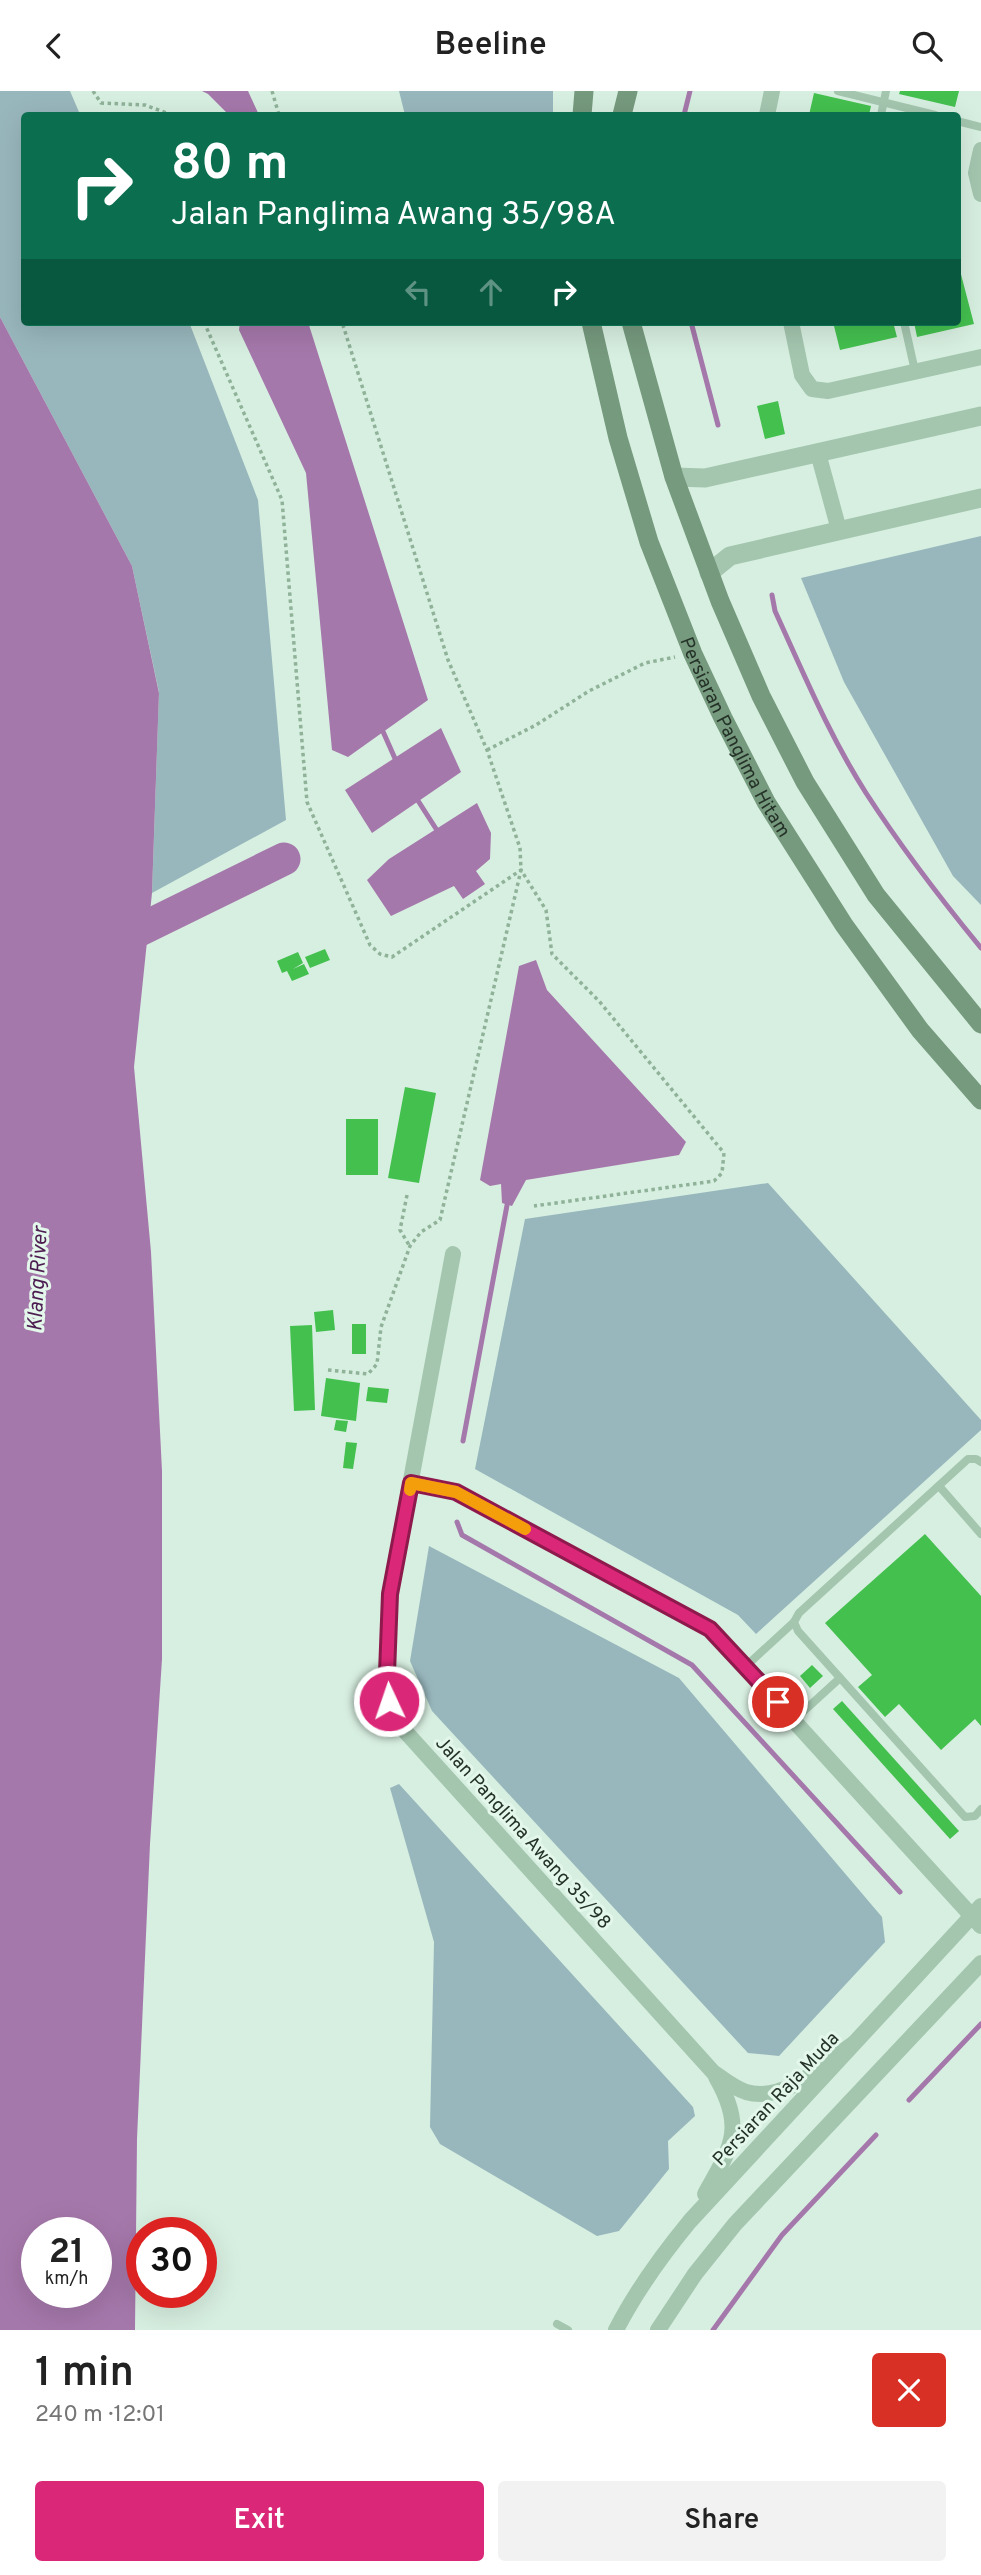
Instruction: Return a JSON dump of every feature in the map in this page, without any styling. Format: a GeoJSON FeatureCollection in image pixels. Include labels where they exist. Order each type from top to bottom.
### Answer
{"type":"FeatureCollection","features":[{"type":"Feature","properties":{"kind":"main road"},"geometry":{"type":"LineString","coordinates":[[582,112],[584,91]]}},
{"type":"Feature","properties":{"kind":"main road"},"geometry":{"type":"LineString","coordinates":[[623,112],[628,91]]}},
{"type":"Feature","properties":{"kind":"main road","name":"Persiaran Panglima Hitam"},"geometry":{"type":"LineString","coordinates":[[592,326],[618,438],[645,529],[693,654],[766,802],[844,925],[920,1030],[981,1100]]}},
{"type":"Feature","properties":{"kind":"main road","name":"Persiaran Panglima Hitam"},"geometry":{"type":"LineString","coordinates":[[632,326],[674,477],[709,573],[761,696],[805,782],[876,895],[981,1024]]}},
{"type":"Feature","properties":{"kind":"street"},"geometry":{"type":"LineString","coordinates":[[768,112],[772,91]]}},
{"type":"Feature","properties":{"kind":"street"},"geometry":{"type":"LineString","coordinates":[[981,150],[976,173],[981,194]]}},
{"type":"Feature","properties":{"kind":"street"},"geometry":{"type":"LineString","coordinates":[[792,326],[802,375],[812,389],[828,391],[981,357]]}},
{"type":"Feature","properties":{"kind":"street"},"geometry":{"type":"LineString","coordinates":[[674,477],[705,478],[981,416]]}},
{"type":"Feature","properties":{"kind":"street"},"geometry":{"type":"LineString","coordinates":[[818,453],[839,530]]}},
{"type":"Feature","properties":{"kind":"street"},"geometry":{"type":"LineString","coordinates":[[709,573],[730,556],[981,498]]}},
{"type":"Feature","properties":{"kind":"street","name":"Jalan Panglima Awang 35/98"},"geometry":{"type":"LineString","coordinates":[[453,1254],[390,1594],[387,1673],[389,1701],[404,1730],[713,2072]]}},
{"type":"Feature","properties":{"kind":"street"},"geometry":{"type":"LineString","coordinates":[[411,1483],[456,1492],[710,1629],[978,1916]]}},
{"type":"Feature","properties":{"kind":"street","name":"Persiaran Raja Muda"},"geometry":{"type":"LineString","coordinates":[[616,2330],[664,2253],[690,2221],[853,2044],[978,1916]]}},
{"type":"Feature","properties":{"kind":"street"},"geometry":{"type":"LineString","coordinates":[[658,2330],[695,2274],[735,2224],[981,1963]]}},
{"type":"Feature","properties":{"kind":"street"},"geometry":{"type":"LineString","coordinates":[[713,2072],[747,2092],[769,2094],[790,2087],[853,2044]]}},
{"type":"Feature","properties":{"kind":"street"},"geometry":{"type":"LineString","coordinates":[[690,2221],[724,2160],[733,2138],[733,2117],[725,2092],[713,2072]]}},
{"type":"Feature","properties":{"kind":"lane"},"geometry":{"type":"LineString","coordinates":[[838,91],[923,112]]}},
{"type":"Feature","properties":{"kind":"lane"},"geometry":{"type":"LineString","coordinates":[[881,112],[886,91]]}},
{"type":"Feature","properties":{"kind":"lane"},"geometry":{"type":"LineString","coordinates":[[961,122],[981,127]]}},
{"type":"Feature","properties":{"kind":"lane"},"geometry":{"type":"LineString","coordinates":[[905,326],[915,371]]}},
{"type":"Feature","properties":{"kind":"lane"},"geometry":{"type":"LineString","coordinates":[[745,1667],[794,1622],[799,1613],[968,1459],[981,1462]]}},
{"type":"Feature","properties":{"kind":"lane"},"geometry":{"type":"LineString","coordinates":[[939,1486],[981,1534]]}},
{"type":"Feature","properties":{"kind":"lane"},"geometry":{"type":"LineString","coordinates":[[794,1622],[797,1631],[965,1817],[975,1816],[981,1809]]}},
{"type":"Feature","properties":{"kind":"lane"},"geometry":{"type":"LineString","coordinates":[[794,1720],[840,1678]]}},
{"type":"Feature","properties":{"kind":"lane"},"geometry":{"type":"LineString","coordinates":[[556,2324],[568,2330]]}},
{"type":"Feature","properties":{"kind":"path"},"geometry":{"type":"LineString","coordinates":[[93,91],[101,103],[145,105],[164,112]]}},
{"type":"Feature","properties":{"kind":"path"},"geometry":{"type":"LineString","coordinates":[[272,91],[278,112]]}},
{"type":"Feature","properties":{"kind":"path"},"geometry":{"type":"LineString","coordinates":[[206,326],[282,501],[306,802],[370,945],[380,954],[392,957],[521,870]]}},
{"type":"Feature","properties":{"kind":"path"},"geometry":{"type":"LineString","coordinates":[[328,1370],[368,1374],[377,1364],[381,1327],[410,1245],[421,1232],[440,1220],[521,870],[520,848],[487,750],[448,660],[343,326]]}},
{"type":"Feature","properties":{"kind":"path"},"geometry":{"type":"LineString","coordinates":[[487,750],[536,725],[589,691],[645,663],[693,654]]}},
{"type":"Feature","properties":{"kind":"path"},"geometry":{"type":"LineString","coordinates":[[521,870],[546,910],[552,954],[599,1001],[724,1153],[722,1173],[714,1181],[534,1206]]}},
{"type":"Feature","properties":{"kind":"path"},"geometry":{"type":"LineString","coordinates":[[407,1195],[400,1230],[410,1245]]}},
{"type":"Feature","properties":{"kind":"shaded area"},"geometry":{"type":"Polygon","coordinates":[[[0,91],[70,91],[79,112],[21,112],[21,326],[191,326],[258,500],[286,820],[152,893],[159,692],[132,566],[0,317],[0,91]]]}},
{"type":"Feature","properties":{"kind":"shaded area"},"geometry":{"type":"Polygon","coordinates":[[[399,91],[553,91],[553,112],[404,112],[399,91]]]}},
{"type":"Feature","properties":{"kind":"shaded area"},"geometry":{"type":"Polygon","coordinates":[[[981,536],[981,905],[953,876],[844,682],[801,578],[981,536]]]}},
{"type":"Feature","properties":{"kind":"shaded area"},"geometry":{"type":"Polygon","coordinates":[[[768,1183],[981,1420],[981,1430],[756,1634],[738,1615],[475,1469],[525,1219],[768,1183]]]}},
{"type":"Feature","properties":{"kind":"shaded area"},"geometry":{"type":"Polygon","coordinates":[[[429,1546],[679,1678],[882,1917],[885,1942],[779,2056],[748,2053],[432,1711],[410,1661],[429,1546]]]}},
{"type":"Feature","properties":{"kind":"shaded area"},"geometry":{"type":"Polygon","coordinates":[[[399,1784],[693,2107],[695,2116],[668,2141],[669,2169],[619,2231],[597,2236],[440,2144],[430,2127],[434,1942],[390,1788],[399,1784]]]}},
{"type":"Feature","properties":{"kind":"water"},"geometry":{"type":"Polygon","coordinates":[[[202,91],[248,91],[258,112],[226,112],[202,91]]]}},
{"type":"Feature","properties":{"kind":"water","name":"Klang River"},"geometry":{"type":"Polygon","coordinates":[[[0,317],[132,566],[159,693],[152,893],[134,1067],[151,1252],[162,1471],[162,1659],[150,1844],[136,2217],[126,2217],[126,2308],[135,2308],[135,2330],[0,2330],[0,317]]]}},
{"type":"Feature","properties":{"kind":"water"},"geometry":{"type":"Polygon","coordinates":[[[240,326],[309,326],[428,700],[348,757],[332,750],[306,473],[239,330],[240,326]]]}},
{"type":"Feature","properties":{"kind":"water"},"geometry":{"type":"Polygon","coordinates":[[[441,728],[461,772],[372,833],[345,790],[441,728]]]}},
{"type":"Feature","properties":{"kind":"water"},"geometry":{"type":"Polygon","coordinates":[[[477,803],[491,833],[490,859],[476,871],[485,884],[463,899],[454,886],[391,916],[367,880],[389,859],[477,803]]]}},
{"type":"Feature","properties":{"kind":"water"},"geometry":{"type":"Polygon","coordinates":[[[536,960],[547,990],[686,1142],[679,1155],[526,1180],[512,1206],[502,1203],[501,1184],[490,1186],[480,1180],[519,966],[536,960]]]}},
{"type":"Feature","properties":{"kind":"building"},"geometry":{"type":"Polygon","coordinates":[[[900,91],[959,91],[955,107],[899,94],[900,91]]]}},
{"type":"Feature","properties":{"kind":"building"},"geometry":{"type":"Polygon","coordinates":[[[814,93],[871,106],[870,112],[810,112],[814,93]]]}},
{"type":"Feature","properties":{"kind":"building"},"geometry":{"type":"Polygon","coordinates":[[[961,274],[974,324],[917,337],[915,326],[961,326],[961,274]]]}},
{"type":"Feature","properties":{"kind":"building"},"geometry":{"type":"Polygon","coordinates":[[[834,326],[894,326],[897,337],[840,350],[834,326]]]}},
{"type":"Feature","properties":{"kind":"building"},"geometry":{"type":"Polygon","coordinates":[[[778,401],[785,434],[765,439],[757,406],[778,401]]]}},
{"type":"Feature","properties":{"kind":"building"},"geometry":{"type":"Polygon","coordinates":[[[325,949],[330,960],[310,968],[305,957],[325,949]]]}},
{"type":"Feature","properties":{"kind":"building"},"geometry":{"type":"Polygon","coordinates":[[[298,952],[303,963],[293,969],[304,964],[309,974],[292,981],[287,971],[282,973],[277,961],[298,952]]]}},
{"type":"Feature","properties":{"kind":"building"},"geometry":{"type":"Polygon","coordinates":[[[405,1087],[436,1093],[419,1183],[388,1178],[405,1087]]]}},
{"type":"Feature","properties":{"kind":"building"},"geometry":{"type":"Polygon","coordinates":[[[346,1119],[378,1119],[378,1175],[346,1175],[346,1119]]]}},
{"type":"Feature","properties":{"kind":"building"},"geometry":{"type":"Polygon","coordinates":[[[333,1310],[335,1330],[316,1332],[314,1312],[333,1310]]]}},
{"type":"Feature","properties":{"kind":"building"},"geometry":{"type":"Polygon","coordinates":[[[352,1324],[366,1324],[366,1354],[352,1354],[352,1324]]]}},
{"type":"Feature","properties":{"kind":"building"},"geometry":{"type":"Polygon","coordinates":[[[312,1325],[315,1410],[294,1411],[290,1326],[312,1325]]]}},
{"type":"Feature","properties":{"kind":"building"},"geometry":{"type":"Polygon","coordinates":[[[326,1378],[360,1383],[356,1421],[321,1416],[326,1378]]]}},
{"type":"Feature","properties":{"kind":"building"},"geometry":{"type":"Polygon","coordinates":[[[368,1387],[389,1389],[387,1403],[366,1401],[368,1387]]]}},
{"type":"Feature","properties":{"kind":"building"},"geometry":{"type":"Polygon","coordinates":[[[336,1420],[348,1421],[346,1432],[334,1430],[336,1420]]]}},
{"type":"Feature","properties":{"kind":"building"},"geometry":{"type":"Polygon","coordinates":[[[346,1442],[357,1443],[353,1469],[343,1468],[346,1442]]]}},
{"type":"Feature","properties":{"kind":"building"},"geometry":{"type":"Polygon","coordinates":[[[925,1534],[981,1596],[981,1726],[975,1719],[941,1750],[899,1704],[885,1717],[858,1687],[872,1675],[825,1623],[925,1534]]]}},
{"type":"Feature","properties":{"kind":"building"},"geometry":{"type":"Polygon","coordinates":[[[812,1665],[823,1676],[810,1688],[800,1676],[812,1665]]]}},
{"type":"Feature","properties":{"kind":"building"},"geometry":{"type":"Polygon","coordinates":[[[842,1701],[959,1831],[950,1839],[833,1709],[842,1701]]]}},
{"type":"Feature","properties":{"kind":"waterway"},"geometry":{"type":"LineString","coordinates":[[685,112],[690,91]]}},
{"type":"Feature","properties":{"kind":"waterway"},"geometry":{"type":"LineString","coordinates":[[692,326],[718,425]]}},
{"type":"Feature","properties":{"kind":"waterway"},"geometry":{"type":"LineString","coordinates":[[772,595],[775,611],[806,680],[853,771],[907,853],[981,948]]}},
{"type":"Feature","properties":{"kind":"waterway"},"geometry":{"type":"LineString","coordinates":[[381,727],[397,763]]}},
{"type":"Feature","properties":{"kind":"waterway"},"geometry":{"type":"LineString","coordinates":[[415,796],[440,835]]}},
{"type":"Feature","properties":{"kind":"waterway"},"geometry":{"type":"LineString","coordinates":[[107,946],[284,859]]}},
{"type":"Feature","properties":{"kind":"waterway"},"geometry":{"type":"LineString","coordinates":[[463,1441],[508,1200]]}},
{"type":"Feature","properties":{"kind":"waterway"},"geometry":{"type":"LineString","coordinates":[[457,1522],[462,1535],[692,1665],[900,1892]]}},
{"type":"Feature","properties":{"kind":"waterway"},"geometry":{"type":"LineString","coordinates":[[909,2100],[981,2024]]}},
{"type":"Feature","properties":{"kind":"waterway"},"geometry":{"type":"LineString","coordinates":[[713,2330],[782,2235],[876,2135]]}},
{"type":"Feature","properties":{"kind":"slow traffic"},"geometry":{"type":"LineString","coordinates":[[410,1490],[411,1483],[456,1492],[525,1529]]}},
{"type":"Feature","properties":{"kind":"route"},"geometry":{"type":"LineString","coordinates":[[389,1701],[387,1673],[390,1594],[411,1483],[456,1492],[710,1629],[778,1702]]}}]}
